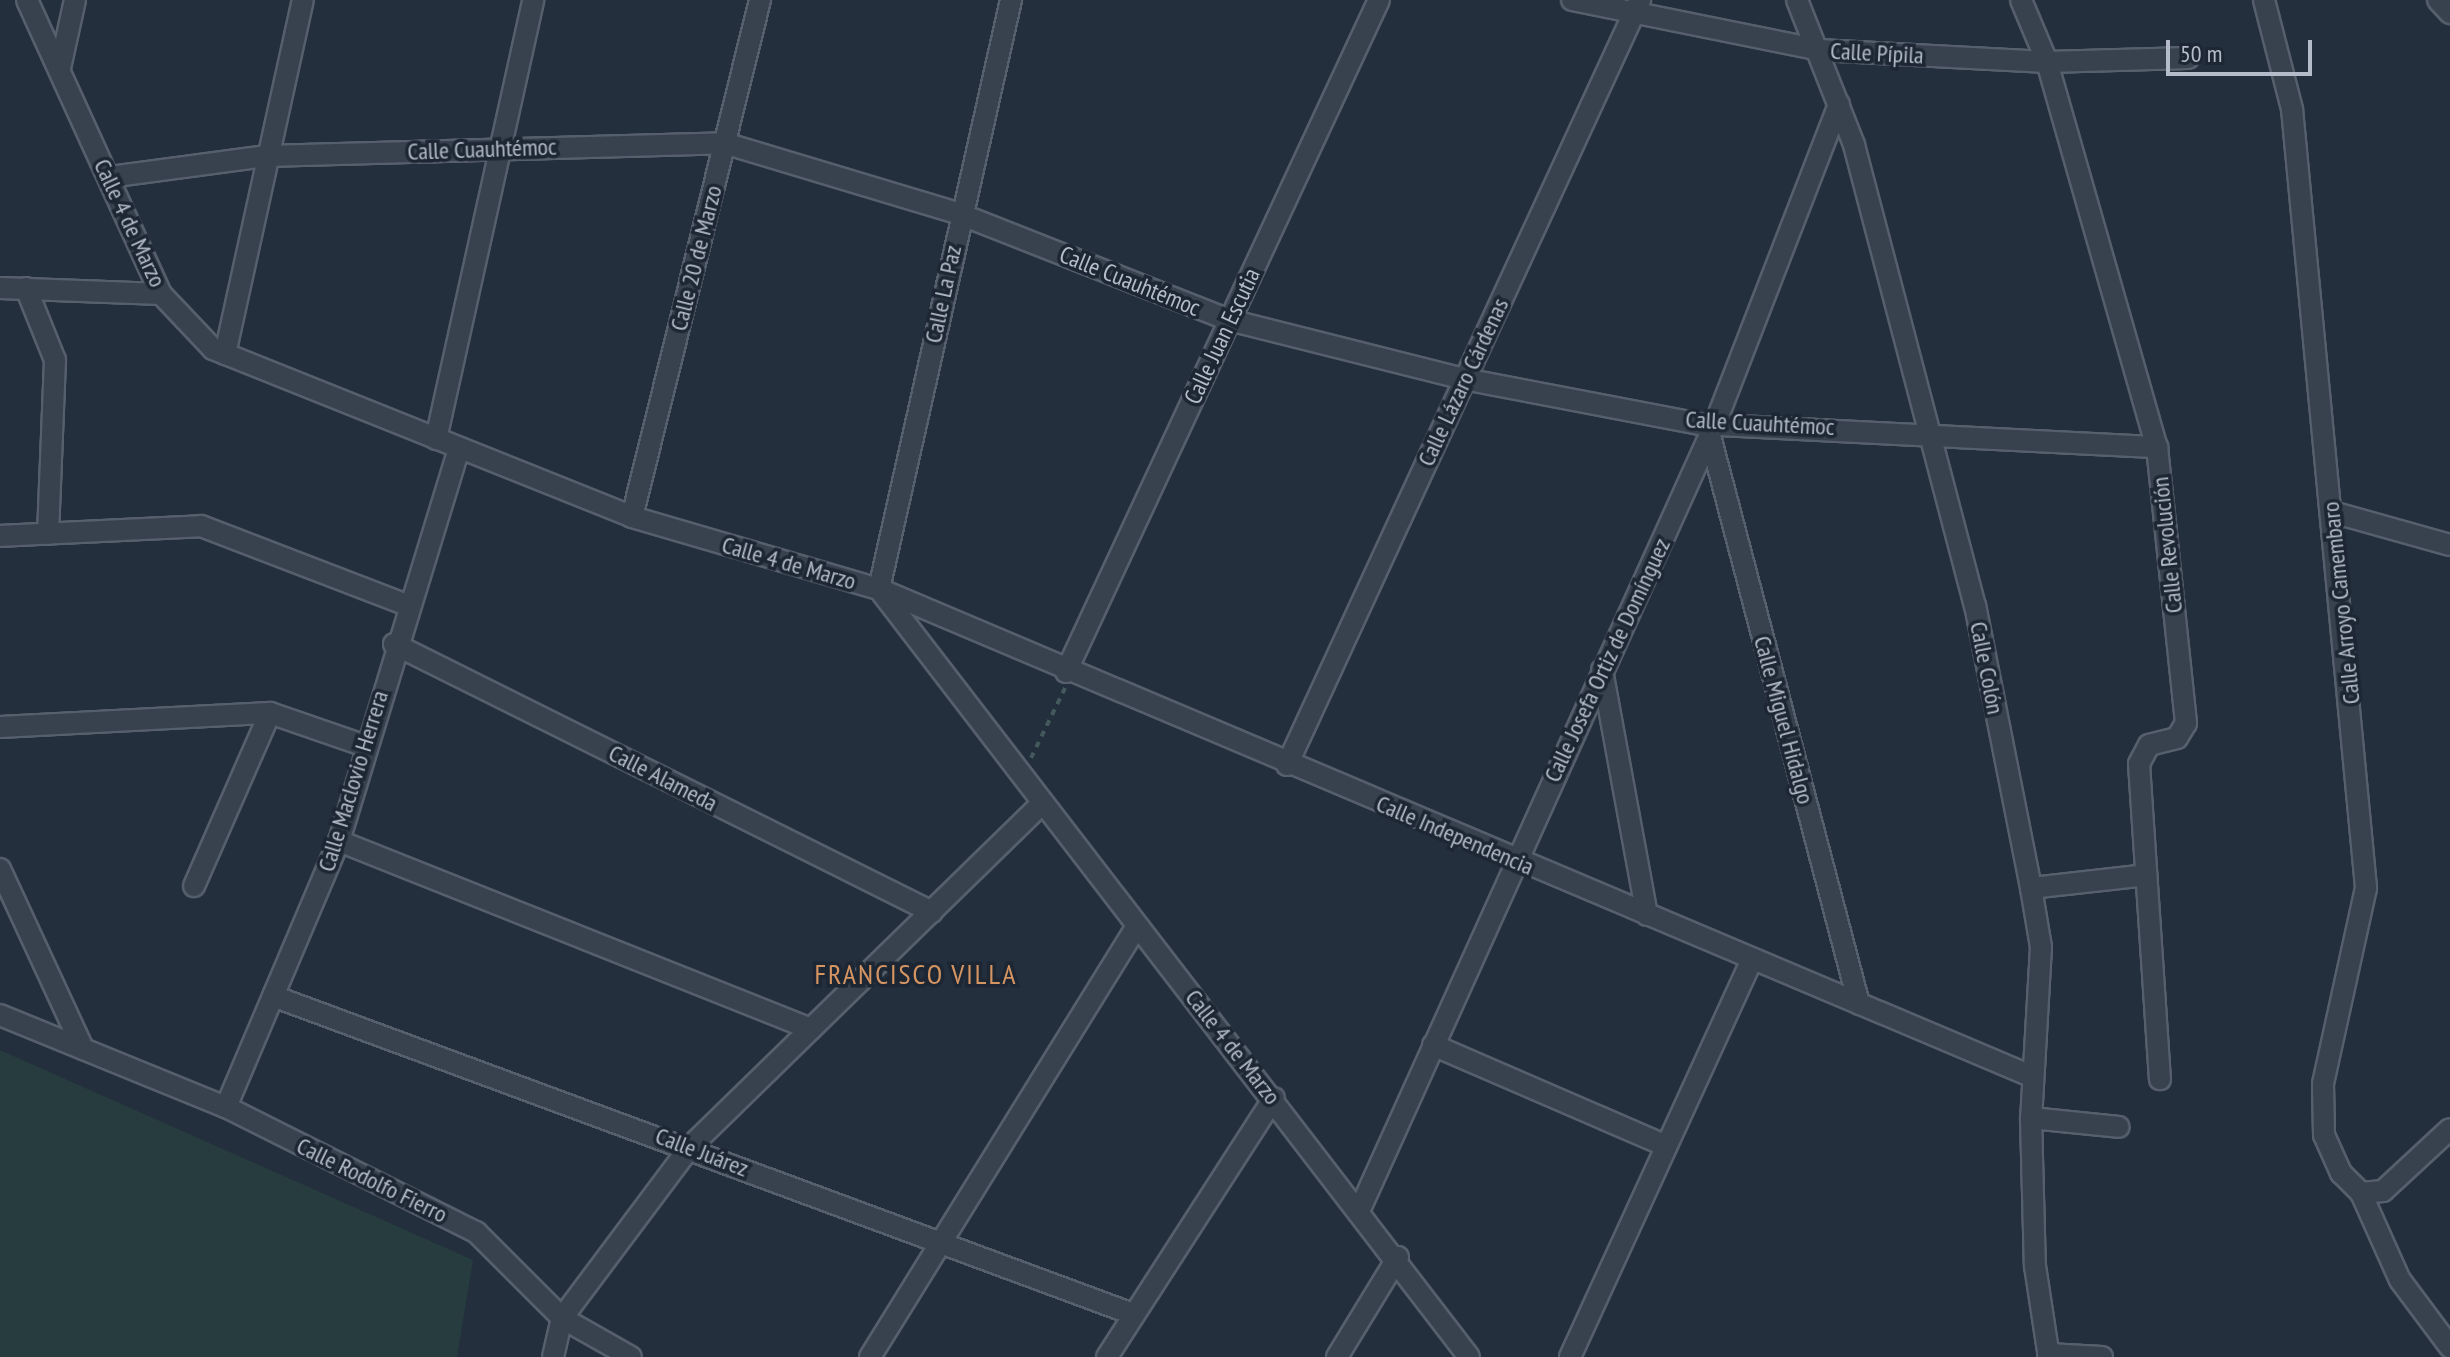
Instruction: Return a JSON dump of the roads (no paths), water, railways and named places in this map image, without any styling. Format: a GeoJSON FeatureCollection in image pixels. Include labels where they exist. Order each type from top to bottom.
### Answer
{"type":"FeatureCollection","features":[{"type":"Feature","properties":{"kind":"street","name":"Calle 4 de Marzo"},"geometry":{"type":"LineString","coordinates":[[27,0],[161,294],[225,354],[632,517],[879,589],[1040,805],[1398,1257],[1469,1357]]}},
{"type":"Feature","properties":{"kind":"street"},"geometry":{"type":"LineString","coordinates":[[60,68],[75,0]]}},
{"type":"Feature","properties":{"kind":"street"},"geometry":{"type":"LineString","coordinates":[[225,354],[303,0]]}},
{"type":"Feature","properties":{"kind":"street"},"geometry":{"type":"LineString","coordinates":[[436,439],[533,0]]}},
{"type":"Feature","properties":{"kind":"street","name":"Calle 20 de Marzo"},"geometry":{"type":"LineString","coordinates":[[632,517],[760,0]]}},
{"type":"Feature","properties":{"kind":"street","name":"Calle La Paz"},"geometry":{"type":"LineString","coordinates":[[879,589],[960,214],[1011,0]]}},
{"type":"Feature","properties":{"kind":"street","name":"Calle Juan Escutia"},"geometry":{"type":"LineString","coordinates":[[1066,672],[1379,0]]}},
{"type":"Feature","properties":{"kind":"street","name":"Calle Pípila"},"geometry":{"type":"LineString","coordinates":[[1572,0],[1637,8],[1819,50],[2047,62],[2188,58]]}},
{"type":"Feature","properties":{"kind":"street","name":"Calle Colón"},"geometry":{"type":"LineString","coordinates":[[1797,0],[1839,104],[1975,605],[2031,888],[2041,947],[2031,1118],[2035,1266],[2048,1355]]}},
{"type":"Feature","properties":{"kind":"street","name":"Calle Revolución"},"geometry":{"type":"LineString","coordinates":[[2021,0],[2047,62],[2157,447],[2186,723],[2184,733],[2141,753],[2160,1079]]}},
{"type":"Feature","properties":{"kind":"street","name":"Calle Arroyo Camembaro"},"geometry":{"type":"LineString","coordinates":[[2264,0],[2292,109],[2336,513],[2366,888],[2323,1084],[2324,1135],[2341,1173],[2361,1193],[2400,1280],[2450,1347]]}},
{"type":"Feature","properties":{"kind":"street"},"geometry":{"type":"LineString","coordinates":[[2438,0],[2450,13]]}},
{"type":"Feature","properties":{"kind":"street","name":"Calle Lázaro Cárdenas"},"geometry":{"type":"LineString","coordinates":[[1287,765],[1637,8]]}},
{"type":"Feature","properties":{"kind":"street","name":"Calle Josefa Ortiz de Domínguez"},"geometry":{"type":"LineString","coordinates":[[1360,1209],[1514,860],[1713,430],[1839,104]]}},
{"type":"Feature","properties":{"kind":"street","name":"Calle Cuauhtémoc"},"geometry":{"type":"LineString","coordinates":[[109,177],[267,156],[724,143],[960,214],[1229,320],[1464,379],[1713,430],[1929,431],[2157,447]]}},
{"type":"Feature","properties":{"kind":"street"},"geometry":{"type":"LineString","coordinates":[[0,288],[161,294]]}},
{"type":"Feature","properties":{"kind":"street"},"geometry":{"type":"LineString","coordinates":[[26,288],[55,360],[48,534]]}},
{"type":"Feature","properties":{"kind":"street","name":"Calle Miguel Hidalgo"},"geometry":{"type":"LineString","coordinates":[[1713,430],[1859,1004]]}},
{"type":"Feature","properties":{"kind":"street","name":"Calle Maclovio Herrera"},"geometry":{"type":"LineString","coordinates":[[226,1107],[339,841],[394,644],[459,448]]}},
{"type":"Feature","properties":{"kind":"street"},"geometry":{"type":"LineString","coordinates":[[2336,513],[2450,545]]}},
{"type":"Feature","properties":{"kind":"street"},"geometry":{"type":"LineString","coordinates":[[0,536],[201,526],[407,605]]}},
{"type":"Feature","properties":{"kind":"street","name":"Calle Independencia"},"geometry":{"type":"LineString","coordinates":[[879,589],[1066,672],[2033,1077]]}},
{"type":"Feature","properties":{"kind":"street","name":"Calle Alameda"},"geometry":{"type":"LineString","coordinates":[[394,644],[932,912]]}},
{"type":"Feature","properties":{"kind":"street"},"geometry":{"type":"LineString","coordinates":[[1602,670],[1647,915]]}},
{"type":"Feature","properties":{"kind":"street"},"geometry":{"type":"LineString","coordinates":[[194,886],[270,713]]}},
{"type":"Feature","properties":{"kind":"street"},"geometry":{"type":"LineString","coordinates":[[0,727],[270,713],[366,746]]}},
{"type":"Feature","properties":{"kind":"street"},"geometry":{"type":"LineString","coordinates":[[553,1357],[562,1318],[690,1147],[1040,805]]}},
{"type":"Feature","properties":{"kind":"street"},"geometry":{"type":"LineString","coordinates":[[339,841],[811,1029]]}},
{"type":"Feature","properties":{"kind":"street"},"geometry":{"type":"LineString","coordinates":[[0,869],[83,1049]]}},
{"type":"Feature","properties":{"kind":"street"},"geometry":{"type":"LineString","coordinates":[[2031,888],[2146,875]]}},
{"type":"Feature","properties":{"kind":"street"},"geometry":{"type":"LineString","coordinates":[[870,1357],[1137,926]]}},
{"type":"Feature","properties":{"kind":"street"},"geometry":{"type":"LineString","coordinates":[[1570,1357],[1752,959]]}},
{"type":"Feature","properties":{"kind":"street","name":"Calle Juárez"},"geometry":{"type":"LineString","coordinates":[[273,996],[690,1147],[1130,1313]]}},
{"type":"Feature","properties":{"kind":"street","name":"Calle Rodolfo Fierro"},"geometry":{"type":"LineString","coordinates":[[0,1015],[226,1107],[476,1232],[562,1318],[631,1357]]}},
{"type":"Feature","properties":{"kind":"street"},"geometry":{"type":"LineString","coordinates":[[1433,1045],[1666,1146]]}},
{"type":"Feature","properties":{"kind":"street"},"geometry":{"type":"LineString","coordinates":[[1107,1357],[1130,1313],[1274,1098]]}},
{"type":"Feature","properties":{"kind":"street"},"geometry":{"type":"LineString","coordinates":[[2031,1118],[2119,1127]]}},
{"type":"Feature","properties":{"kind":"street"},"geometry":{"type":"LineString","coordinates":[[2361,1193],[2383,1191],[2450,1129]]}},
{"type":"Feature","properties":{"kind":"street"},"geometry":{"type":"LineString","coordinates":[[1337,1357],[1398,1257]]}},
{"type":"Feature","properties":{"kind":"street"},"geometry":{"type":"LineString","coordinates":[[2048,1355],[2102,1357]]}},
{"type":"Feature","properties":{"kind":"district","name":"FRANCISCO VILLA"},"geometry":{"type":"Point","coordinates":[916,974]}}]}
